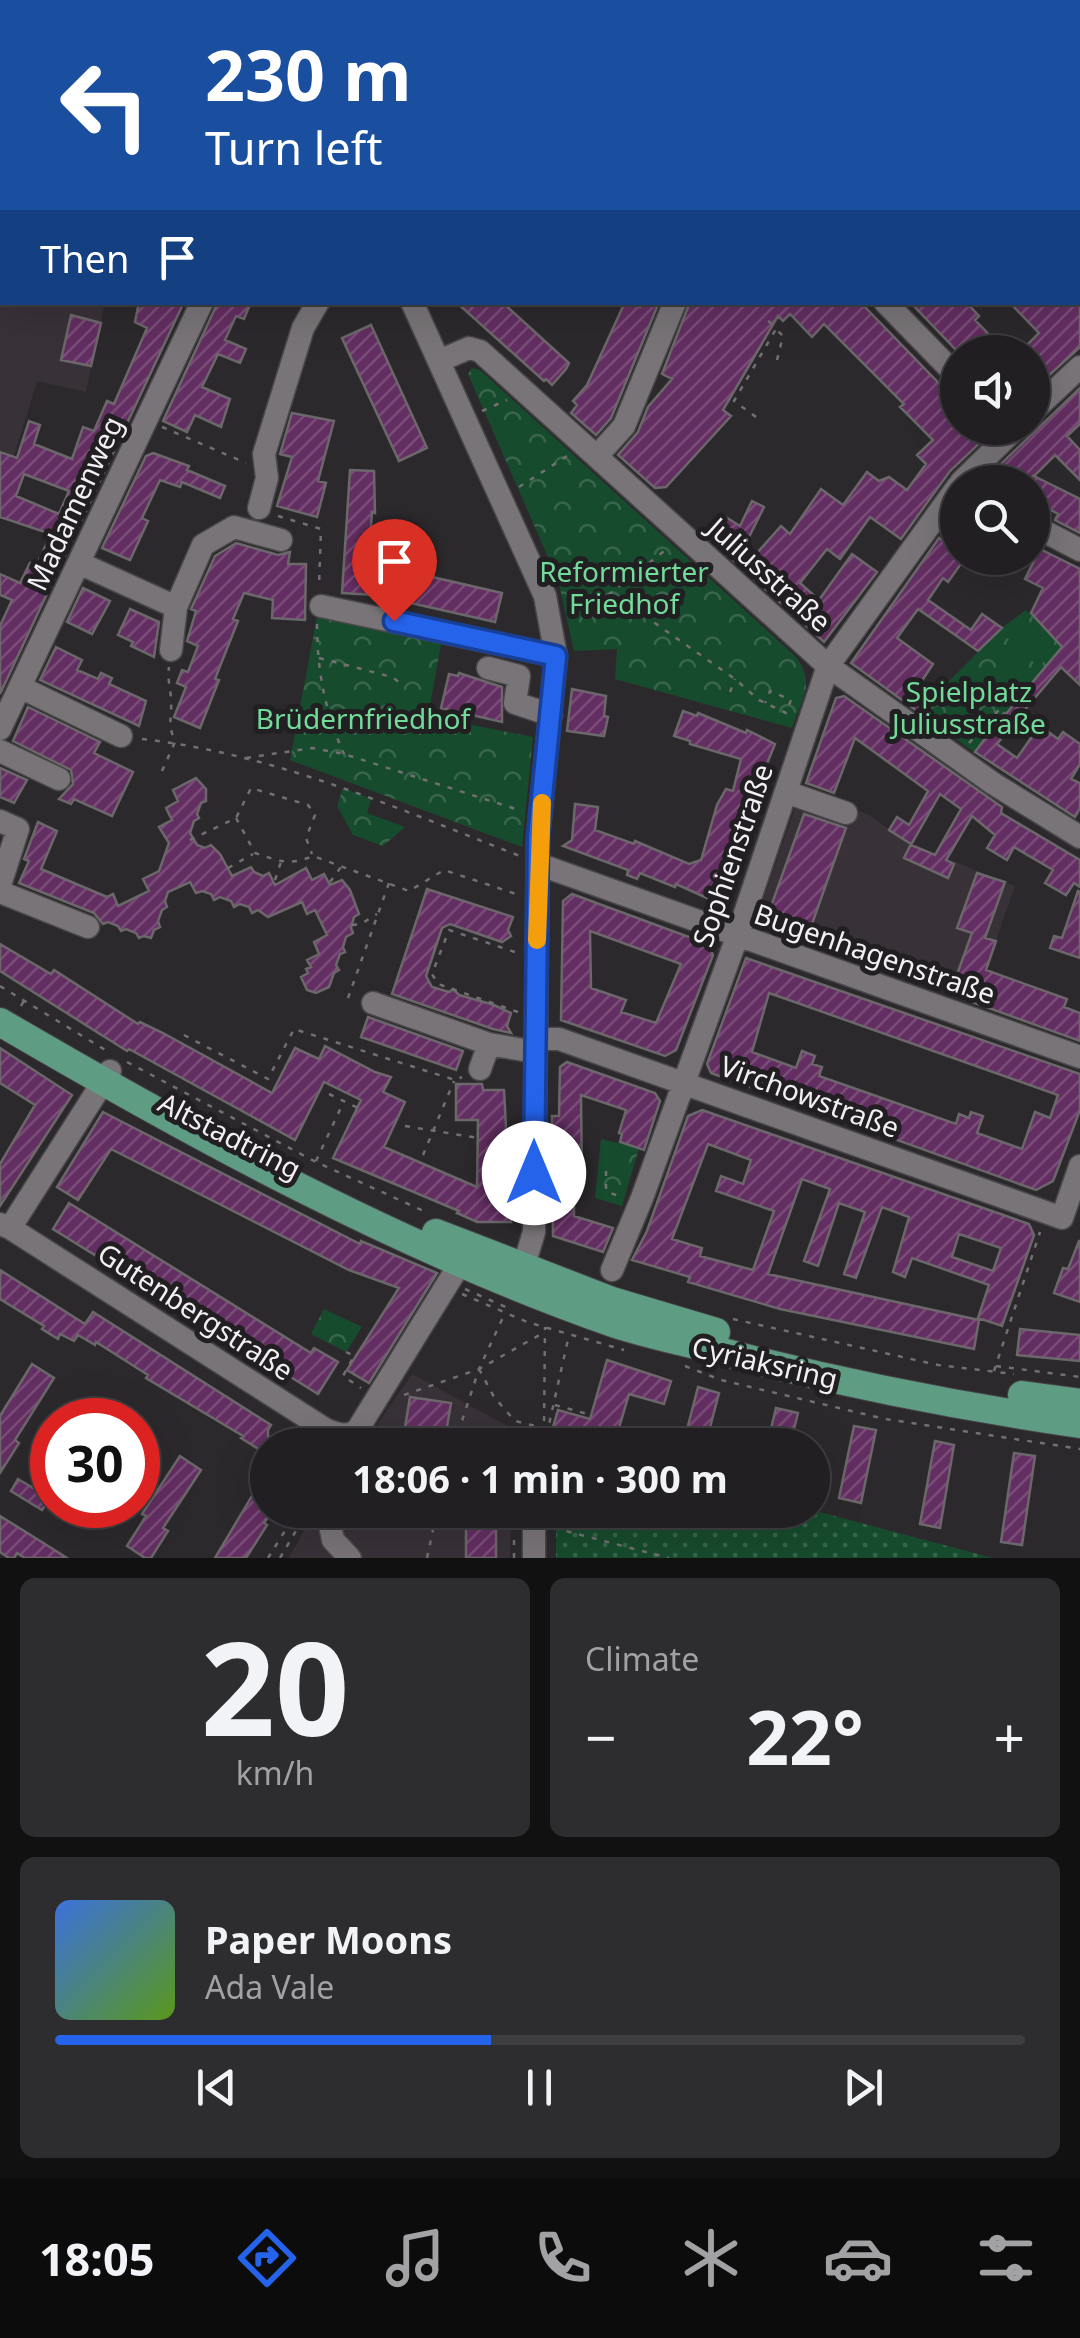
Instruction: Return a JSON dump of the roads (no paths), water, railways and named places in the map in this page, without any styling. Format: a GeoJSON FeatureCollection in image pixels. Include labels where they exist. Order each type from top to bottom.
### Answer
{"type":"FeatureCollection","features":[{"type":"Feature","properties":{"kind":"main road","name":"Altstadtring"},"geometry":{"type":"LineString","coordinates":[[14,1006],[278,1177],[466,1253]]}},
{"type":"Feature","properties":{"kind":"main road","name":"Cyriaksring"},"geometry":{"type":"LineString","coordinates":[[466,1253],[631,1329],[766,1364],[945,1402],[1080,1424]]}},
{"type":"Feature","properties":{"kind":"main road","name":"Cyriaksring"},"geometry":{"type":"LineString","coordinates":[[521,1276],[780,1350],[946,1384],[1080,1402]]}},
{"type":"Feature","properties":{"kind":"street","name":"Madamenweg"},"geometry":{"type":"LineString","coordinates":[[0,729],[201,305]]}},
{"type":"Feature","properties":{"kind":"street"},"geometry":{"type":"LineString","coordinates":[[259,508],[268,478],[264,454],[303,328],[316,305]]}},
{"type":"Feature","properties":{"kind":"street"},"geometry":{"type":"LineString","coordinates":[[413,305],[545,596],[556,656],[530,860],[534,1232],[521,1276]]}},
{"type":"Feature","properties":{"kind":"street"},"geometry":{"type":"LineString","coordinates":[[585,454],[624,426],[674,305]]}},
{"type":"Feature","properties":{"kind":"street"},"geometry":{"type":"LineString","coordinates":[[888,305],[940,359]]}},
{"type":"Feature","properties":{"kind":"street","name":"Juliusstraße"},"geometry":{"type":"LineString","coordinates":[[439,360],[469,348],[480,351],[585,454],[828,666],[994,784],[1080,837]]}},
{"type":"Feature","properties":{"kind":"street"},"geometry":{"type":"LineString","coordinates":[[1050,395],[1080,367]]}},
{"type":"Feature","properties":{"kind":"street","name":"Sophienstraße"},"geometry":{"type":"LineString","coordinates":[[977,465],[996,445]]}},
{"type":"Feature","properties":{"kind":"street","name":"Sophienstraße"},"geometry":{"type":"LineString","coordinates":[[612,1270],[628,1205],[684,1082],[737,937],[770,794],[828,666],[940,510]]}},
{"type":"Feature","properties":{"kind":"street"},"geometry":{"type":"LineString","coordinates":[[171,650],[176,606],[202,545],[234,528],[280,540]]}},
{"type":"Feature","properties":{"kind":"street"},"geometry":{"type":"LineString","coordinates":[[1050,535],[1080,550]]}},
{"type":"Feature","properties":{"kind":"street"},"geometry":{"type":"LineString","coordinates":[[78,563],[176,606]]}},
{"type":"Feature","properties":{"kind":"street"},"geometry":{"type":"LineString","coordinates":[[319,609],[556,656]]}},
{"type":"Feature","properties":{"kind":"street"},"geometry":{"type":"LineString","coordinates":[[488,668],[519,676],[515,702],[550,715]]}},
{"type":"Feature","properties":{"kind":"street"},"geometry":{"type":"LineString","coordinates":[[20,687],[121,736]]}},
{"type":"Feature","properties":{"kind":"street"},"geometry":{"type":"LineString","coordinates":[[0,751],[59,779]]}},
{"type":"Feature","properties":{"kind":"street"},"geometry":{"type":"LineString","coordinates":[[770,794],[846,813]]}},
{"type":"Feature","properties":{"kind":"street"},"geometry":{"type":"LineString","coordinates":[[0,820],[18,829],[0,888],[88,926]]}},
{"type":"Feature","properties":{"kind":"street","name":"Bugenhagenstraße"},"geometry":{"type":"LineString","coordinates":[[530,860],[1080,1057]]}},
{"type":"Feature","properties":{"kind":"street","name":"Virchowstraße"},"geometry":{"type":"LineString","coordinates":[[373,1003],[489,1044],[535,1046],[559,1039],[1062,1218],[1080,1166]]}},
{"type":"Feature","properties":{"kind":"street"},"geometry":{"type":"LineString","coordinates":[[480,1069],[489,1044]]}},
{"type":"Feature","properties":{"kind":"street"},"geometry":{"type":"LineString","coordinates":[[5,1226],[111,1067]]}},
{"type":"Feature","properties":{"kind":"street","name":"Gutenbergstraße"},"geometry":{"type":"LineString","coordinates":[[5,1226],[322,1428]]}},
{"type":"Feature","properties":{"kind":"street"},"geometry":{"type":"LineString","coordinates":[[359,1428],[466,1253]]}},
{"type":"Feature","properties":{"kind":"street"},"geometry":{"type":"LineString","coordinates":[[330,1528],[332,1540],[350,1558]]}},
{"type":"Feature","properties":{"kind":"street"},"geometry":{"type":"LineString","coordinates":[[534,1528],[534,1558]]}},
{"type":"Feature","properties":{"kind":"park label","name":"Reformierter Friedhof"},"geometry":{"type":"Point","coordinates":[624,587]}},
{"type":"Feature","properties":{"kind":"park label","name":"Spielplatz Juliusstraße"},"geometry":{"type":"Point","coordinates":[969,707]}},
{"type":"Feature","properties":{"kind":"park label","name":"Brüdernfriedhof"},"geometry":{"type":"Point","coordinates":[363,718]}}]}
